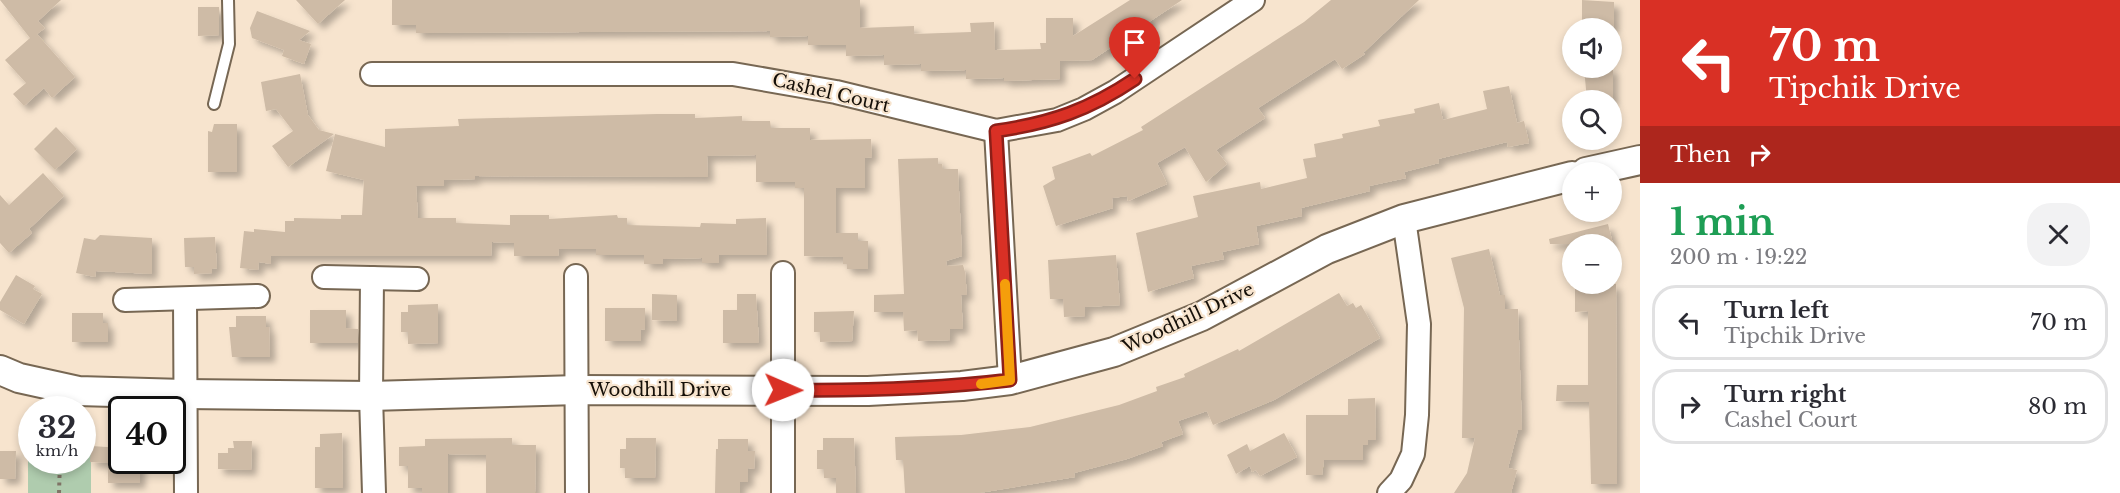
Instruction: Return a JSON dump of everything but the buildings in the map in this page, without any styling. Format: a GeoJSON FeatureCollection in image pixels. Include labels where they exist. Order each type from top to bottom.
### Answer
{"type":"FeatureCollection","features":[{"type":"Feature","properties":{"kind":"street","name":"Cashel Court"},"geometry":{"type":"LineString","coordinates":[[372,74],[733,74],[836,92],[996,131],[1057,120],[1084,109],[1115,92],[1253,0]]}},
{"type":"Feature","properties":{"kind":"street"},"geometry":{"type":"LineString","coordinates":[[996,131],[1010,380]]}},
{"type":"Feature","properties":{"kind":"street"},"geometry":{"type":"LineString","coordinates":[[1622,164],[1640,160]]}},
{"type":"Feature","properties":{"kind":"street","name":"Woodhill Drive"},"geometry":{"type":"LineString","coordinates":[[0,370],[19,378],[78,391],[184,394],[371,396],[578,390],[868,391],[962,386],[1010,380],[1077,363],[1151,338],[1202,316],[1327,249],[1404,219],[1562,179]]}},
{"type":"Feature","properties":{"kind":"street"},"geometry":{"type":"LineString","coordinates":[[1389,493],[1401,480],[1413,454],[1418,415],[1419,324],[1404,219]]}},
{"type":"Feature","properties":{"kind":"street"},"geometry":{"type":"LineString","coordinates":[[783,273],[783,493]]}},
{"type":"Feature","properties":{"kind":"street"},"geometry":{"type":"LineString","coordinates":[[576,276],[577,493]]}},
{"type":"Feature","properties":{"kind":"street"},"geometry":{"type":"LineString","coordinates":[[324,278],[417,279]]}},
{"type":"Feature","properties":{"kind":"street"},"geometry":{"type":"LineString","coordinates":[[372,278],[371,396],[374,493]]}},
{"type":"Feature","properties":{"kind":"street"},"geometry":{"type":"LineString","coordinates":[[125,300],[258,296]]}},
{"type":"Feature","properties":{"kind":"street"},"geometry":{"type":"LineString","coordinates":[[185,298],[186,493]]}},
{"type":"Feature","properties":{"kind":"lane"},"geometry":{"type":"LineString","coordinates":[[214,104],[229,44],[228,0]]}},
{"type":"Feature","properties":{"kind":"path"},"geometry":{"type":"LineString","coordinates":[[59,493],[60,474]]}},
{"type":"Feature","properties":{"kind":"green space"},"geometry":{"type":"Polygon","coordinates":[[[28,474],[91,474],[91,493],[28,493],[28,474]]]}},
{"type":"Feature","properties":{"kind":"slow traffic"},"geometry":{"type":"LineString","coordinates":[[981,384],[1010,380],[1005,284]]}},
{"type":"Feature","properties":{"kind":"route"},"geometry":{"type":"LineString","coordinates":[[783,390],[868,391],[962,386],[1010,380],[996,131],[1057,120],[1084,109],[1135,79]]}}]}
